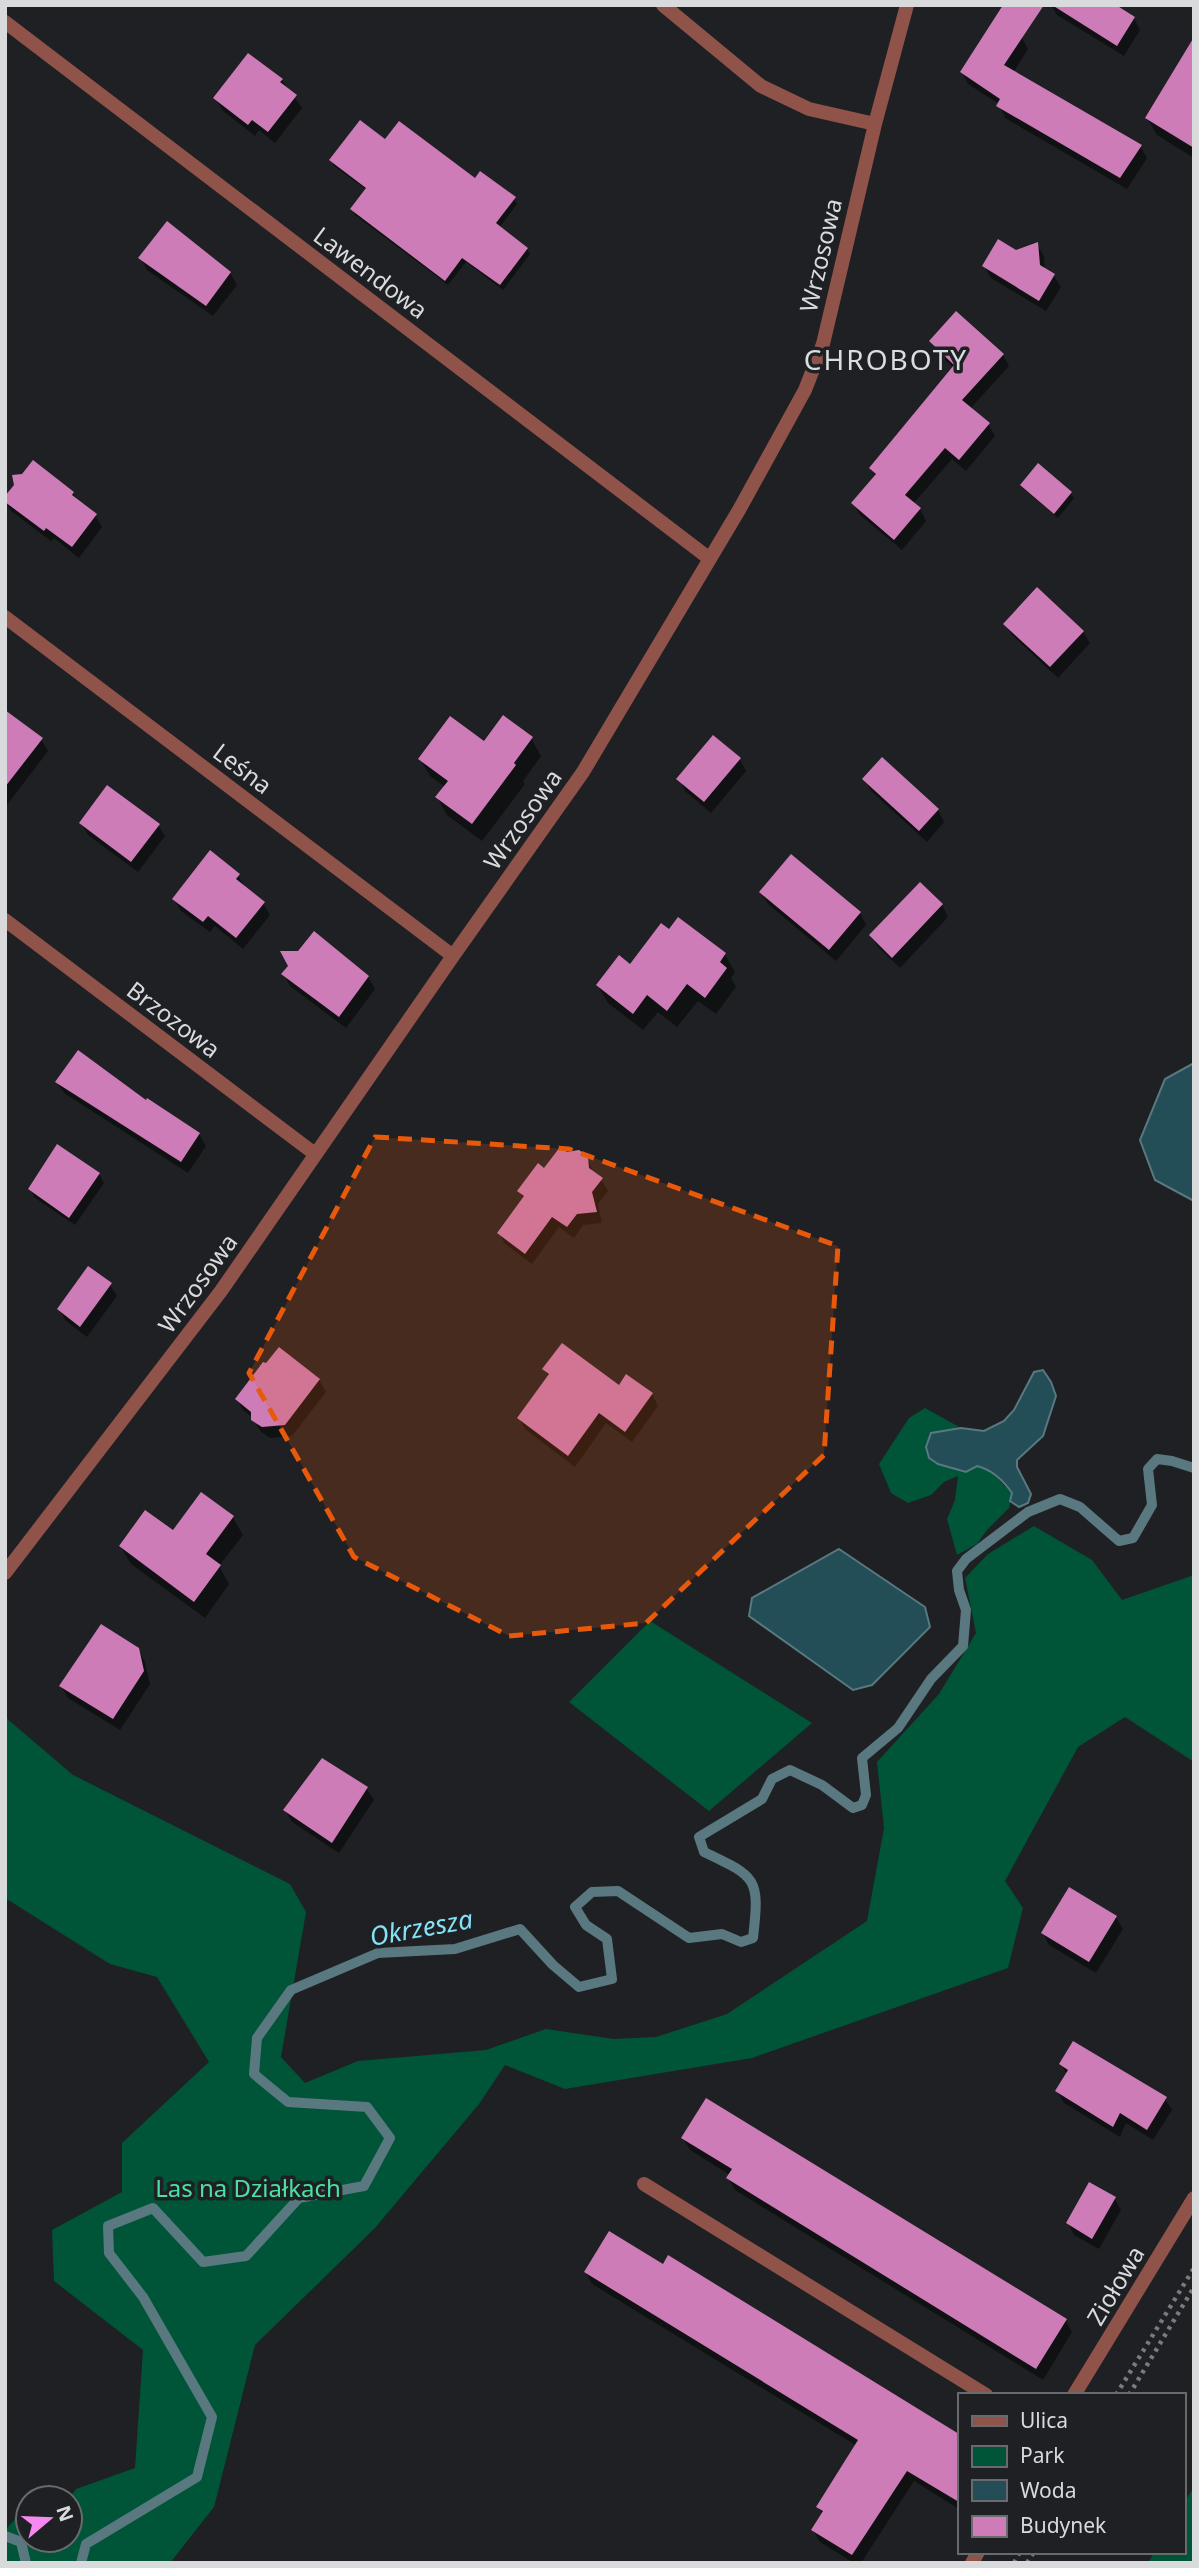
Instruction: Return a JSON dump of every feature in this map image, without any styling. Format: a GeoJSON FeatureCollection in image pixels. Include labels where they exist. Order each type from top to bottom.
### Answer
{"type":"FeatureCollection","features":[{"type":"Feature","properties":{"kind":"street"},"geometry":{"type":"LineString","coordinates":[[663,5],[761,86],[809,109],[875,124]]}},
{"type":"Feature","properties":{"kind":"street","name":"Wrzosowa"},"geometry":{"type":"LineString","coordinates":[[5,1573],[221,1292],[583,772],[710,559],[805,390],[823,344],[875,124],[907,5]]}},
{"type":"Feature","properties":{"kind":"street","name":"Lawendowa"},"geometry":{"type":"LineString","coordinates":[[5,22],[710,559]]}},
{"type":"Feature","properties":{"kind":"street","name":"Leśna"},"geometry":{"type":"LineString","coordinates":[[5,617],[453,956]]}},
{"type":"Feature","properties":{"kind":"street","name":"Brzozowa"},"geometry":{"type":"LineString","coordinates":[[5,920],[315,1154]]}},
{"type":"Feature","properties":{"kind":"street"},"geometry":{"type":"LineString","coordinates":[[644,2184],[983,2393]]}},
{"type":"Feature","properties":{"kind":"street","name":"Ziołowa"},"geometry":{"type":"LineString","coordinates":[[1075,2393],[1194,2198]]}},
{"type":"Feature","properties":{"kind":"path"},"geometry":{"type":"LineString","coordinates":[[1117,2393],[1194,2268]]}},
{"type":"Feature","properties":{"kind":"path"},"geometry":{"type":"LineString","coordinates":[[1130,2393],[1194,2287]]}},
{"type":"Feature","properties":{"kind":"highlighted area"},"geometry":{"type":"Polygon","coordinates":[[[375,1137],[569,1149],[838,1246],[824,1455],[646,1623],[509,1636],[354,1557],[249,1373],[375,1137]]]}},
{"type":"Feature","properties":{"kind":"green space"},"geometry":{"type":"Polygon","coordinates":[[[925,1408],[961,1428],[931,1433],[929,1458],[938,1464],[966,1472],[977,1466],[989,1469],[1012,1494],[1009,1508],[977,1544],[957,1555],[947,1519],[955,1500],[958,1476],[944,1482],[931,1495],[908,1503],[891,1493],[879,1464],[909,1418],[925,1408]]]}},
{"type":"Feature","properties":{"kind":"green space","name":"Las na Działkach"},"geometry":{"type":"Polygon","coordinates":[[[1034,1526],[1092,1560],[1122,1600],[1194,1575],[1194,1762],[1125,1717],[1078,1747],[1005,1881],[1023,1908],[1008,1968],[752,2058],[565,2089],[505,2065],[479,2104],[375,2228],[255,2345],[214,2507],[170,2563],[5,2563],[5,2530],[14,2520],[14,2554],[84,2554],[84,2486],[135,2468],[143,2350],[54,2281],[52,2230],[122,2192],[122,2143],[209,2062],[157,1977],[110,1964],[5,1898],[5,1717],[73,1775],[290,1884],[306,1912],[281,2057],[305,2083],[358,2061],[486,2050],[546,2029],[614,2039],[656,2037],[727,2014],[867,1921],[884,1828],[877,1762],[939,1694],[976,1633],[965,1578],[988,1554],[1034,1526]]]}},
{"type":"Feature","properties":{"kind":"green space"},"geometry":{"type":"Polygon","coordinates":[[[650,1621],[812,1723],[709,1811],[569,1702],[650,1621]]]}},
{"type":"Feature","properties":{"kind":"green space"},"geometry":{"type":"Polygon","coordinates":[[[1194,2487],[1194,2563],[1148,2563],[1153,2554],[1185,2554],[1185,2501],[1194,2487]]]}},
{"type":"Feature","properties":{"kind":"water"},"geometry":{"type":"Polygon","coordinates":[[[1194,1063],[1194,1201],[1155,1180],[1140,1140],[1165,1079],[1194,1063]]]}},
{"type":"Feature","properties":{"kind":"water"},"geometry":{"type":"Polygon","coordinates":[[[1043,1370],[1056,1396],[1043,1436],[1017,1460],[1017,1467],[1031,1494],[1028,1503],[1019,1507],[1010,1501],[1012,1493],[988,1470],[977,1466],[966,1472],[938,1464],[929,1458],[926,1447],[931,1433],[961,1428],[984,1431],[1004,1421],[1014,1410],[1034,1372],[1043,1370]]]}},
{"type":"Feature","properties":{"kind":"water"},"geometry":{"type":"Polygon","coordinates":[[[839,1549],[925,1607],[930,1627],[872,1685],[853,1690],[749,1616],[752,1598],[839,1549]]]}},
{"type":"Feature","properties":{"kind":"building"},"geometry":{"type":"Polygon","coordinates":[[[1003,5],[1044,5],[1004,65],[1142,145],[1120,178],[996,106],[1000,99],[960,72],[1003,5]]]}},
{"type":"Feature","properties":{"kind":"building"},"geometry":{"type":"Polygon","coordinates":[[[1052,5],[1116,5],[1135,17],[1117,46],[1052,5]]]}},
{"type":"Feature","properties":{"kind":"building"},"geometry":{"type":"Polygon","coordinates":[[[1194,37],[1194,148],[1145,118],[1194,37]]]}},
{"type":"Feature","properties":{"kind":"building"},"geometry":{"type":"Polygon","coordinates":[[[248,53],[283,79],[280,82],[297,95],[268,132],[252,120],[248,125],[213,98],[248,53]]]}},
{"type":"Feature","properties":{"kind":"building"},"geometry":{"type":"Polygon","coordinates":[[[360,120],[385,139],[399,121],[475,178],[480,171],[516,197],[496,223],[528,248],[500,285],[462,258],[445,281],[350,209],[366,188],[329,160],[360,120]]]}},
{"type":"Feature","properties":{"kind":"building"},"geometry":{"type":"Polygon","coordinates":[[[167,221],[231,272],[206,306],[138,258],[167,221]]]}},
{"type":"Feature","properties":{"kind":"building"},"geometry":{"type":"Polygon","coordinates":[[[998,239],[1016,250],[1038,242],[1040,265],[1055,274],[1039,301],[982,266],[998,239]]]}},
{"type":"Feature","properties":{"kind":"building"},"geometry":{"type":"Polygon","coordinates":[[[956,311],[1004,354],[962,400],[990,423],[959,460],[945,448],[905,495],[921,508],[894,540],[851,503],[876,474],[869,468],[954,365],[929,341],[956,311]]]}},
{"type":"Feature","properties":{"kind":"building"},"geometry":{"type":"Polygon","coordinates":[[[33,460],[97,514],[72,547],[46,528],[44,531],[5,502],[5,496],[14,485],[12,475],[22,474],[33,460]]]}},
{"type":"Feature","properties":{"kind":"building"},"geometry":{"type":"Polygon","coordinates":[[[1038,463],[1072,492],[1054,514],[1020,485],[1038,463]]]}},
{"type":"Feature","properties":{"kind":"building"},"geometry":{"type":"Polygon","coordinates":[[[1037,587],[1084,631],[1050,667],[1003,624],[1037,587]]]}},
{"type":"Feature","properties":{"kind":"building"},"geometry":{"type":"Polygon","coordinates":[[[5,710],[43,738],[5,787],[5,710]]]}},
{"type":"Feature","properties":{"kind":"building"},"geometry":{"type":"Polygon","coordinates":[[[503,715],[533,737],[514,763],[516,765],[472,824],[435,797],[448,781],[418,759],[450,716],[484,741],[503,715]]]}},
{"type":"Feature","properties":{"kind":"building"},"geometry":{"type":"Polygon","coordinates":[[[713,735],[741,758],[704,802],[676,779],[713,735]]]}},
{"type":"Feature","properties":{"kind":"building"},"geometry":{"type":"Polygon","coordinates":[[[882,757],[939,809],[919,831],[862,779],[882,757]]]}},
{"type":"Feature","properties":{"kind":"building"},"geometry":{"type":"Polygon","coordinates":[[[107,785],[160,824],[131,862],[79,823],[107,785]]]}},
{"type":"Feature","properties":{"kind":"building"},"geometry":{"type":"Polygon","coordinates":[[[210,850],[240,874],[236,879],[265,902],[236,938],[208,916],[203,922],[172,899],[210,850]]]}},
{"type":"Feature","properties":{"kind":"building"},"geometry":{"type":"Polygon","coordinates":[[[791,854],[861,912],[829,950],[759,892],[791,854]]]}},
{"type":"Feature","properties":{"kind":"building"},"geometry":{"type":"Polygon","coordinates":[[[920,882],[943,904],[892,958],[869,935],[920,882]]]}},
{"type":"Feature","properties":{"kind":"building"},"geometry":{"type":"Polygon","coordinates":[[[678,917],[726,953],[720,962],[727,968],[705,998],[687,984],[667,1011],[647,995],[633,1014],[596,985],[619,955],[630,964],[661,923],[669,929],[678,917]]]}},
{"type":"Feature","properties":{"kind":"building"},"geometry":{"type":"Polygon","coordinates":[[[314,931],[369,976],[339,1017],[281,974],[288,966],[280,951],[298,951],[314,931]]]}},
{"type":"Feature","properties":{"kind":"building"},"geometry":{"type":"Polygon","coordinates":[[[78,1050],[146,1100],[147,1098],[200,1133],[181,1162],[55,1082],[78,1050]]]}},
{"type":"Feature","properties":{"kind":"building"},"geometry":{"type":"Polygon","coordinates":[[[57,1144],[100,1173],[69,1218],[28,1189],[57,1144]]]}},
{"type":"Feature","properties":{"kind":"building"},"geometry":{"type":"Polygon","coordinates":[[[560,1147],[567,1152],[579,1150],[588,1157],[589,1168],[603,1178],[592,1192],[597,1212],[577,1214],[567,1227],[552,1217],[525,1254],[497,1233],[524,1196],[517,1191],[538,1163],[544,1168],[560,1147]]]}},
{"type":"Feature","properties":{"kind":"building"},"geometry":{"type":"Polygon","coordinates":[[[88,1266],[112,1283],[80,1327],[57,1309],[88,1266]]]}},
{"type":"Feature","properties":{"kind":"building"},"geometry":{"type":"Polygon","coordinates":[[[562,1343],[619,1385],[626,1374],[653,1393],[625,1432],[599,1413],[568,1456],[517,1418],[549,1374],[542,1369],[562,1343]]]}},
{"type":"Feature","properties":{"kind":"building"},"geometry":{"type":"Polygon","coordinates":[[[279,1347],[320,1379],[285,1425],[262,1427],[251,1420],[251,1412],[235,1399],[263,1362],[266,1363],[279,1347]]]}},
{"type":"Feature","properties":{"kind":"building"},"geometry":{"type":"Polygon","coordinates":[[[201,1492],[234,1516],[206,1554],[221,1565],[194,1602],[119,1546],[145,1510],[173,1530],[201,1492]]]}},
{"type":"Feature","properties":{"kind":"building"},"geometry":{"type":"Polygon","coordinates":[[[101,1624],[139,1648],[144,1671],[113,1719],[59,1686],[101,1624]]]}},
{"type":"Feature","properties":{"kind":"building"},"geometry":{"type":"Polygon","coordinates":[[[322,1758],[368,1787],[332,1843],[283,1810],[322,1758]]]}},
{"type":"Feature","properties":{"kind":"building"},"geometry":{"type":"Polygon","coordinates":[[[1069,1887],[1117,1916],[1089,1962],[1041,1933],[1069,1887]]]}},
{"type":"Feature","properties":{"kind":"building"},"geometry":{"type":"Polygon","coordinates":[[[1073,2041],[1167,2097],[1147,2130],[1120,2113],[1113,2127],[1055,2091],[1068,2070],[1059,2064],[1073,2041]]]}},
{"type":"Feature","properties":{"kind":"building"},"geometry":{"type":"Polygon","coordinates":[[[706,2098],[1067,2319],[1036,2369],[726,2178],[732,2169],[681,2138],[706,2098]]]}},
{"type":"Feature","properties":{"kind":"building"},"geometry":{"type":"Polygon","coordinates":[[[1089,2182],[1116,2197],[1092,2239],[1066,2223],[1089,2182]]]}},
{"type":"Feature","properties":{"kind":"building"},"geometry":{"type":"Polygon","coordinates":[[[609,2231],[663,2264],[668,2255],[958,2433],[958,2501],[907,2471],[852,2555],[811,2530],[823,2511],[816,2507],[858,2440],[584,2272],[609,2231]]]}},
{"type":"Feature","properties":{"kind":"waterway","name":"Okrzesza"},"geometry":{"type":"LineString","coordinates":[[81,2563],[86,2544],[197,2477],[212,2417],[143,2297],[109,2253],[108,2226],[153,2208],[203,2262],[246,2256],[299,2198],[364,2186],[390,2138],[367,2107],[288,2102],[254,2074],[257,2038],[291,1990],[378,1953],[455,1949],[520,1929],[553,1965],[579,1987],[612,1979],[607,1939],[586,1925],[575,1907],[592,1892],[618,1891],[689,1938],[722,1934],[741,1942],[753,1938],[756,1903],[751,1882],[745,1874],[704,1852],[699,1837],[762,1799],[772,1779],[790,1770],[822,1785],[853,1808],[862,1805],[866,1795],[862,1758],[898,1728],[931,1679],[963,1646],[966,1610],[959,1590],[957,1571],[966,1559],[1028,1512],[1060,1499],[1080,1507],[1119,1541],[1133,1538],[1152,1505],[1148,1469],[1157,1459],[1194,1468]]}},
{"type":"Feature","properties":{"kind":"waterway","name":"Okrzesza"},"geometry":{"type":"LineString","coordinates":[[5,2536],[21,2542],[26,2563]]}},
{"type":"Feature","properties":{"kind":"district","name":"CHROBOTY"},"geometry":{"type":"Point","coordinates":[886,359]}}]}
